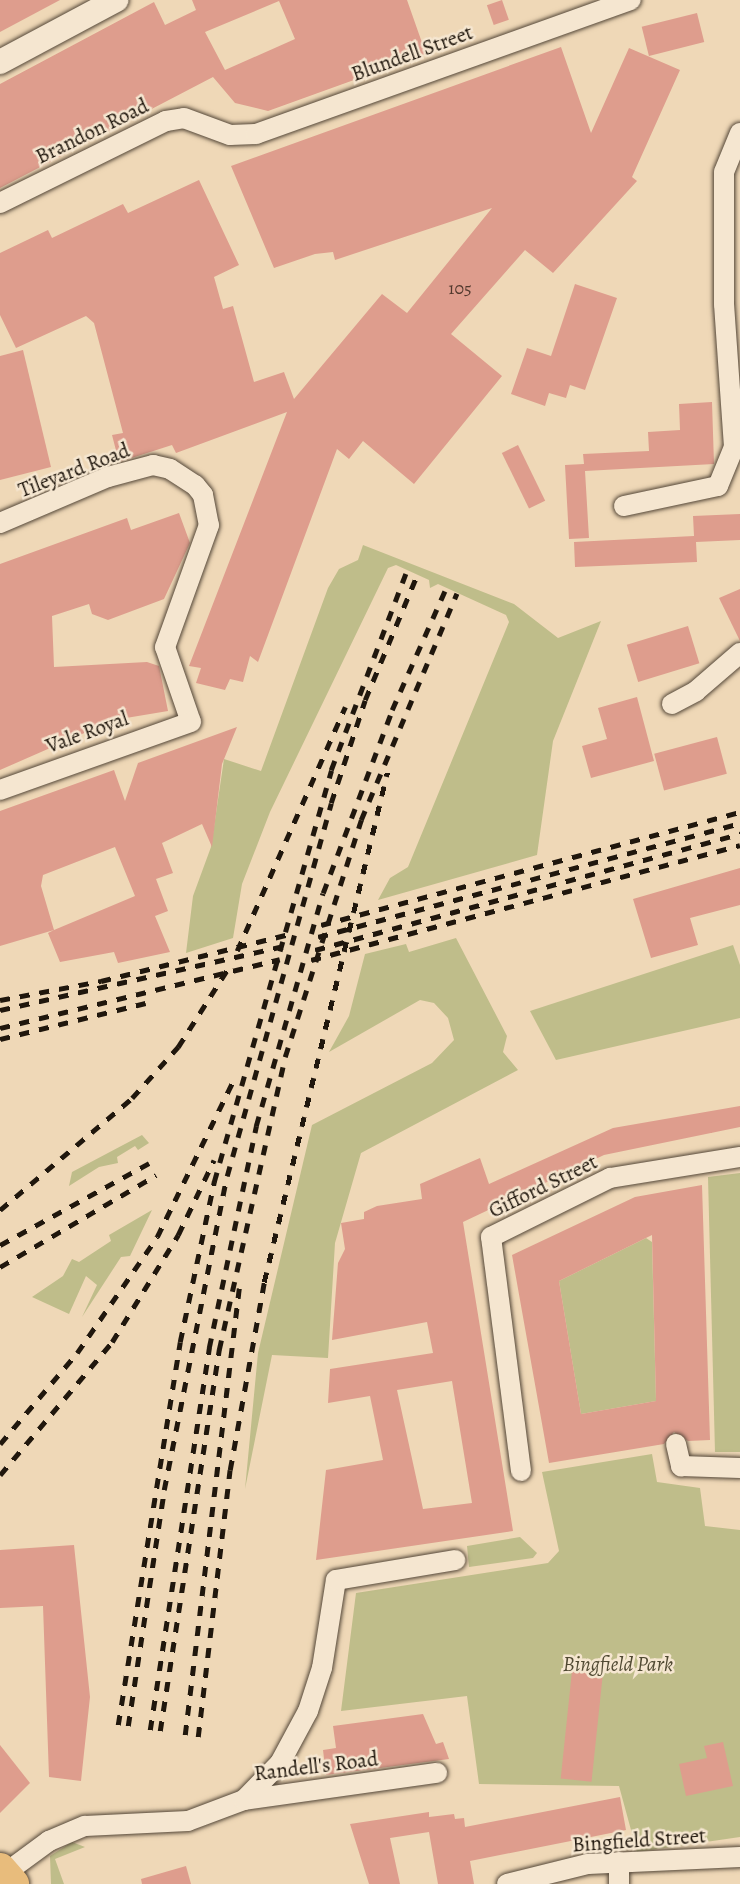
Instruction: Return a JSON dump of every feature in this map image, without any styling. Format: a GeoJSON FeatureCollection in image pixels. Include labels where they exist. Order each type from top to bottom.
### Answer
{"type":"FeatureCollection","features":[{"type":"Feature","properties":{"kind":"street"},"geometry":{"type":"LineString","coordinates":[[0,62],[116,0]]}},
{"type":"Feature","properties":{"kind":"street","name":"Blundell Street"},"geometry":{"type":"LineString","coordinates":[[208,126],[230,135],[266,131],[631,0]]}},
{"type":"Feature","properties":{"kind":"street","name":"Brandon Road"},"geometry":{"type":"LineString","coordinates":[[0,203],[166,121],[184,118],[208,126]]}},
{"type":"Feature","properties":{"kind":"street"},"geometry":{"type":"LineString","coordinates":[[624,506],[718,486],[737,447],[732,304],[732,172],[740,133]]}},
{"type":"Feature","properties":{"kind":"street","name":"Tileyard Road"},"geometry":{"type":"LineString","coordinates":[[0,523],[108,477],[153,465],[170,469],[195,485],[203,495],[207,537],[165,647],[192,722]]}},
{"type":"Feature","properties":{"kind":"street"},"geometry":{"type":"LineString","coordinates":[[672,704],[696,692],[740,653]]}},
{"type":"Feature","properties":{"kind":"street","name":"Vale Royal"},"geometry":{"type":"LineString","coordinates":[[0,790],[192,722]]}},
{"type":"Feature","properties":{"kind":"street","name":"Gifford Street"},"geometry":{"type":"LineString","coordinates":[[521,1471],[491,1237],[610,1178],[740,1157]]}},
{"type":"Feature","properties":{"kind":"street"},"geometry":{"type":"LineString","coordinates":[[676,1444],[681,1466],[740,1468]]}},
{"type":"Feature","properties":{"kind":"street"},"geometry":{"type":"LineString","coordinates":[[244,1800],[280,1763],[308,1711],[322,1668],[336,1580],[455,1560]]}},
{"type":"Feature","properties":{"kind":"street","name":"Randell's Road"},"geometry":{"type":"LineString","coordinates":[[4,1876],[49,1841],[85,1826],[188,1821],[244,1800],[437,1773]]}},
{"type":"Feature","properties":{"kind":"street","name":"Bingfield Street"},"geometry":{"type":"LineString","coordinates":[[507,1884],[588,1864],[740,1857]]}},
{"type":"Feature","properties":{"kind":"street"},"geometry":{"type":"LineString","coordinates":[[619,1884],[620,1862]]}},
{"type":"Feature","properties":{"kind":"green space"},"geometry":{"type":"Polygon","coordinates":[[[363,545],[514,604],[558,638],[601,621],[553,741],[537,855],[378,900],[390,878],[408,867],[509,622],[506,615],[438,584],[430,588],[429,580],[396,565],[388,568],[270,812],[242,884],[233,938],[186,953],[193,896],[211,847],[224,759],[261,771],[328,588],[339,569],[358,560],[363,545]]]}},
{"type":"Feature","properties":{"kind":"green space"},"geometry":{"type":"Polygon","coordinates":[[[456,938],[507,1036],[503,1052],[518,1070],[361,1153],[335,1243],[328,1358],[272,1355],[245,1489],[258,1353],[312,1125],[432,1063],[454,1040],[448,1018],[434,1003],[420,1000],[329,1052],[349,1016],[365,954],[406,944],[409,952],[456,938]]]}},
{"type":"Feature","properties":{"kind":"green space"},"geometry":{"type":"Polygon","coordinates":[[[733,945],[740,965],[740,1018],[556,1060],[530,1011],[733,945]]]}},
{"type":"Feature","properties":{"kind":"green space"},"geometry":{"type":"Polygon","coordinates":[[[142,1135],[149,1143],[138,1150],[135,1146],[117,1157],[118,1163],[99,1167],[69,1186],[72,1172],[142,1135]]]}},
{"type":"Feature","properties":{"kind":"green space"},"geometry":{"type":"Polygon","coordinates":[[[740,1173],[740,1452],[715,1452],[708,1177],[740,1173]]]}},
{"type":"Feature","properties":{"kind":"green space"},"geometry":{"type":"Polygon","coordinates":[[[152,1210],[130,1256],[121,1257],[82,1317],[97,1285],[86,1276],[69,1314],[32,1297],[63,1276],[72,1259],[79,1262],[111,1241],[109,1235],[152,1210]]]}},
{"type":"Feature","properties":{"kind":"green space"},"geometry":{"type":"Polygon","coordinates":[[[646,1238],[652,1242],[656,1401],[581,1414],[559,1281],[646,1238]]]}},
{"type":"Feature","properties":{"kind":"green space","name":"Bingfield Park"},"geometry":{"type":"Polygon","coordinates":[[[652,1454],[657,1482],[700,1488],[705,1526],[740,1530],[740,1837],[637,1852],[619,1786],[479,1784],[467,1696],[341,1711],[356,1593],[548,1563],[559,1551],[542,1472],[652,1454]]]}},
{"type":"Feature","properties":{"kind":"green space"},"geometry":{"type":"Polygon","coordinates":[[[520,1537],[537,1553],[533,1558],[469,1567],[467,1546],[520,1537]]]}},
{"type":"Feature","properties":{"kind":"green space"},"geometry":{"type":"Polygon","coordinates":[[[72,1842],[85,1847],[55,1859],[64,1884],[51,1884],[50,1856],[72,1842]]]}},
{"type":"Feature","properties":{"kind":"building"},"geometry":{"type":"Polygon","coordinates":[[[0,0],[60,0],[0,32],[0,0]]]}},
{"type":"Feature","properties":{"kind":"building"},"geometry":{"type":"Polygon","coordinates":[[[192,0],[407,0],[426,54],[268,111],[235,103],[213,77],[0,188],[0,84],[154,2],[165,25],[196,10],[192,0]],[[279,1],[205,32],[225,70],[295,39],[279,1]]]}},
{"type":"Feature","properties":{"kind":"building"},"geometry":{"type":"Polygon","coordinates":[[[502,0],[509,20],[494,25],[487,5],[502,0]]]}},
{"type":"Feature","properties":{"kind":"building"},"geometry":{"type":"Polygon","coordinates":[[[697,13],[704,42],[649,56],[642,27],[697,13]]]}},
{"type":"Feature","properties":{"kind":"building"},"geometry":{"type":"Polygon","coordinates":[[[561,47],[591,133],[629,48],[680,70],[632,177],[637,181],[553,273],[525,250],[451,334],[502,376],[414,484],[363,441],[349,459],[337,449],[258,662],[250,656],[243,682],[230,679],[225,690],[196,683],[201,668],[189,666],[287,412],[176,453],[172,445],[119,462],[112,435],[123,433],[94,323],[86,316],[16,348],[0,315],[0,253],[48,230],[52,238],[123,204],[128,213],[199,180],[239,265],[214,277],[223,309],[233,306],[254,382],[284,372],[294,399],[382,294],[407,313],[492,208],[335,260],[333,252],[315,254],[274,268],[231,166],[561,47]]]}},
{"type":"Feature","properties":{"kind":"building"},"geometry":{"type":"Polygon","coordinates":[[[575,284],[617,298],[585,390],[570,385],[566,398],[549,393],[545,406],[511,394],[527,348],[551,356],[575,284]]]}},
{"type":"Feature","properties":{"kind":"building"},"geometry":{"type":"Polygon","coordinates":[[[23,350],[51,467],[0,480],[0,356],[23,350]]]}},
{"type":"Feature","properties":{"kind":"building"},"geometry":{"type":"Polygon","coordinates":[[[712,402],[714,464],[585,471],[589,538],[569,539],[565,465],[584,464],[583,454],[649,451],[648,432],[680,430],[679,404],[712,402]]]}},
{"type":"Feature","properties":{"kind":"building"},"geometry":{"type":"Polygon","coordinates":[[[518,445],[545,501],[529,509],[502,453],[518,445]]]}},
{"type":"Feature","properties":{"kind":"building"},"geometry":{"type":"Polygon","coordinates":[[[179,513],[190,543],[164,599],[108,620],[92,614],[89,604],[52,616],[54,667],[147,662],[159,666],[168,711],[114,720],[0,770],[0,564],[127,518],[131,530],[179,513]]]}},
{"type":"Feature","properties":{"kind":"building"},"geometry":{"type":"Polygon","coordinates":[[[740,514],[740,540],[696,542],[697,562],[575,567],[574,542],[694,536],[693,516],[740,514]]]}},
{"type":"Feature","properties":{"kind":"building"},"geometry":{"type":"Polygon","coordinates":[[[740,589],[740,641],[719,598],[740,589]]]}},
{"type":"Feature","properties":{"kind":"building"},"geometry":{"type":"Polygon","coordinates":[[[688,626],[699,663],[638,682],[627,645],[688,626]]]}},
{"type":"Feature","properties":{"kind":"building"},"geometry":{"type":"Polygon","coordinates":[[[637,697],[654,761],[591,778],[582,746],[607,739],[598,708],[637,697]]]}},
{"type":"Feature","properties":{"kind":"building"},"geometry":{"type":"Polygon","coordinates":[[[237,727],[222,764],[212,847],[202,824],[162,843],[173,873],[156,879],[168,911],[155,916],[170,952],[118,963],[114,952],[60,962],[48,933],[54,930],[0,946],[0,811],[114,770],[125,801],[138,763],[237,727]],[[115,847],[43,875],[41,886],[54,930],[135,896],[115,847]]]}},
{"type":"Feature","properties":{"kind":"building"},"geometry":{"type":"Polygon","coordinates":[[[717,737],[727,774],[664,791],[654,754],[717,737]]]}},
{"type":"Feature","properties":{"kind":"building"},"geometry":{"type":"Polygon","coordinates":[[[740,868],[740,905],[690,918],[698,945],[651,958],[633,899],[740,868]]]}},
{"type":"Feature","properties":{"kind":"building"},"geometry":{"type":"Polygon","coordinates":[[[740,1106],[740,1127],[604,1155],[463,1222],[513,1531],[316,1560],[326,1470],[383,1460],[370,1396],[328,1403],[330,1369],[433,1353],[427,1322],[332,1340],[338,1263],[345,1249],[341,1223],[364,1219],[364,1212],[377,1206],[422,1199],[420,1184],[480,1158],[489,1184],[613,1128],[740,1106]],[[452,1381],[397,1390],[423,1509],[472,1503],[452,1381]]]}},
{"type":"Feature","properties":{"kind":"building"},"geometry":{"type":"Polygon","coordinates":[[[702,1185],[710,1440],[688,1441],[674,1432],[664,1444],[549,1463],[512,1255],[635,1197],[702,1185]],[[652,1235],[559,1281],[581,1414],[656,1401],[652,1235]]]}},
{"type":"Feature","properties":{"kind":"building"},"geometry":{"type":"Polygon","coordinates":[[[74,1545],[90,1697],[81,1781],[49,1777],[43,1606],[0,1608],[0,1550],[74,1545]]]}},
{"type":"Feature","properties":{"kind":"building"},"geometry":{"type":"Polygon","coordinates":[[[572,1671],[603,1674],[592,1782],[561,1778],[572,1671]]]}},
{"type":"Feature","properties":{"kind":"building"},"geometry":{"type":"Polygon","coordinates":[[[423,1714],[436,1744],[443,1742],[449,1759],[326,1775],[323,1750],[336,1748],[333,1726],[423,1714]]]}},
{"type":"Feature","properties":{"kind":"building"},"geometry":{"type":"Polygon","coordinates":[[[723,1742],[733,1786],[686,1796],[679,1764],[707,1758],[704,1746],[723,1742]]]}},
{"type":"Feature","properties":{"kind":"building"},"geometry":{"type":"Polygon","coordinates":[[[0,1745],[30,1783],[0,1813],[0,1745]]]}},
{"type":"Feature","properties":{"kind":"building"},"geometry":{"type":"Polygon","coordinates":[[[620,1797],[626,1830],[470,1861],[474,1884],[438,1884],[429,1832],[390,1838],[400,1884],[369,1884],[350,1824],[429,1812],[429,1817],[454,1814],[455,1819],[464,1818],[465,1827],[620,1797]]]}},
{"type":"Feature","properties":{"kind":"building"},"geometry":{"type":"Polygon","coordinates":[[[186,1866],[191,1884],[142,1884],[141,1879],[186,1866]]]}},
{"type":"Feature","properties":{"kind":"railway"},"geometry":{"type":"LineString","coordinates":[[118,1725],[180,1342],[214,1182],[331,770],[407,570]]}},
{"type":"Feature","properties":{"kind":"railway"},"geometry":{"type":"LineString","coordinates":[[128,1726],[164,1490],[227,1176],[331,803],[365,700],[417,575]]}},
{"type":"Feature","properties":{"kind":"railway"},"geometry":{"type":"LineString","coordinates":[[150,1730],[209,1348],[256,1126],[323,893],[392,710],[446,588]]}},
{"type":"Feature","properties":{"kind":"railway"},"geometry":{"type":"LineString","coordinates":[[160,1731],[219,1350],[285,1057],[361,820],[457,593]]}},
{"type":"Feature","properties":{"kind":"railway"},"geometry":{"type":"LineString","coordinates":[[237,951],[345,707]]}},
{"type":"Feature","properties":{"kind":"railway"},"geometry":{"type":"LineString","coordinates":[[198,1737],[230,1470],[264,1282],[387,773]]}},
{"type":"Feature","properties":{"kind":"railway"},"geometry":{"type":"LineString","coordinates":[[321,925],[740,812]]}},
{"type":"Feature","properties":{"kind":"railway"},"geometry":{"type":"LineString","coordinates":[[318,937],[740,823]]}},
{"type":"Feature","properties":{"kind":"railway"},"geometry":{"type":"LineString","coordinates":[[315,950],[740,834]]}},
{"type":"Feature","properties":{"kind":"railway"},"geometry":{"type":"LineString","coordinates":[[311,960],[740,845]]}},
{"type":"Feature","properties":{"kind":"railway"},"geometry":{"type":"LineString","coordinates":[[0,1000],[101,981],[286,935]]}},
{"type":"Feature","properties":{"kind":"railway"},"geometry":{"type":"LineString","coordinates":[[0,1010],[284,946]]}},
{"type":"Feature","properties":{"kind":"railway"},"geometry":{"type":"LineString","coordinates":[[0,1028],[280,959]]}},
{"type":"Feature","properties":{"kind":"railway"},"geometry":{"type":"LineString","coordinates":[[0,1210],[132,1098],[178,1047],[227,970]]}},
{"type":"Feature","properties":{"kind":"railway"},"geometry":{"type":"LineString","coordinates":[[0,1039],[146,1003]]}},
{"type":"Feature","properties":{"kind":"railway"},"geometry":{"type":"LineString","coordinates":[[0,1444],[77,1353],[157,1237],[235,1077]]}},
{"type":"Feature","properties":{"kind":"railway"},"geometry":{"type":"LineString","coordinates":[[0,1475],[112,1342],[178,1235],[214,1160]]}},
{"type":"Feature","properties":{"kind":"railway"},"geometry":{"type":"LineString","coordinates":[[0,1245],[149,1163]]}},
{"type":"Feature","properties":{"kind":"railway"},"geometry":{"type":"LineString","coordinates":[[0,1267],[156,1175]]}},
{"type":"Feature","properties":{"kind":"railway"},"geometry":{"type":"LineString","coordinates":[[185,1735],[239,1288]]}}]}
